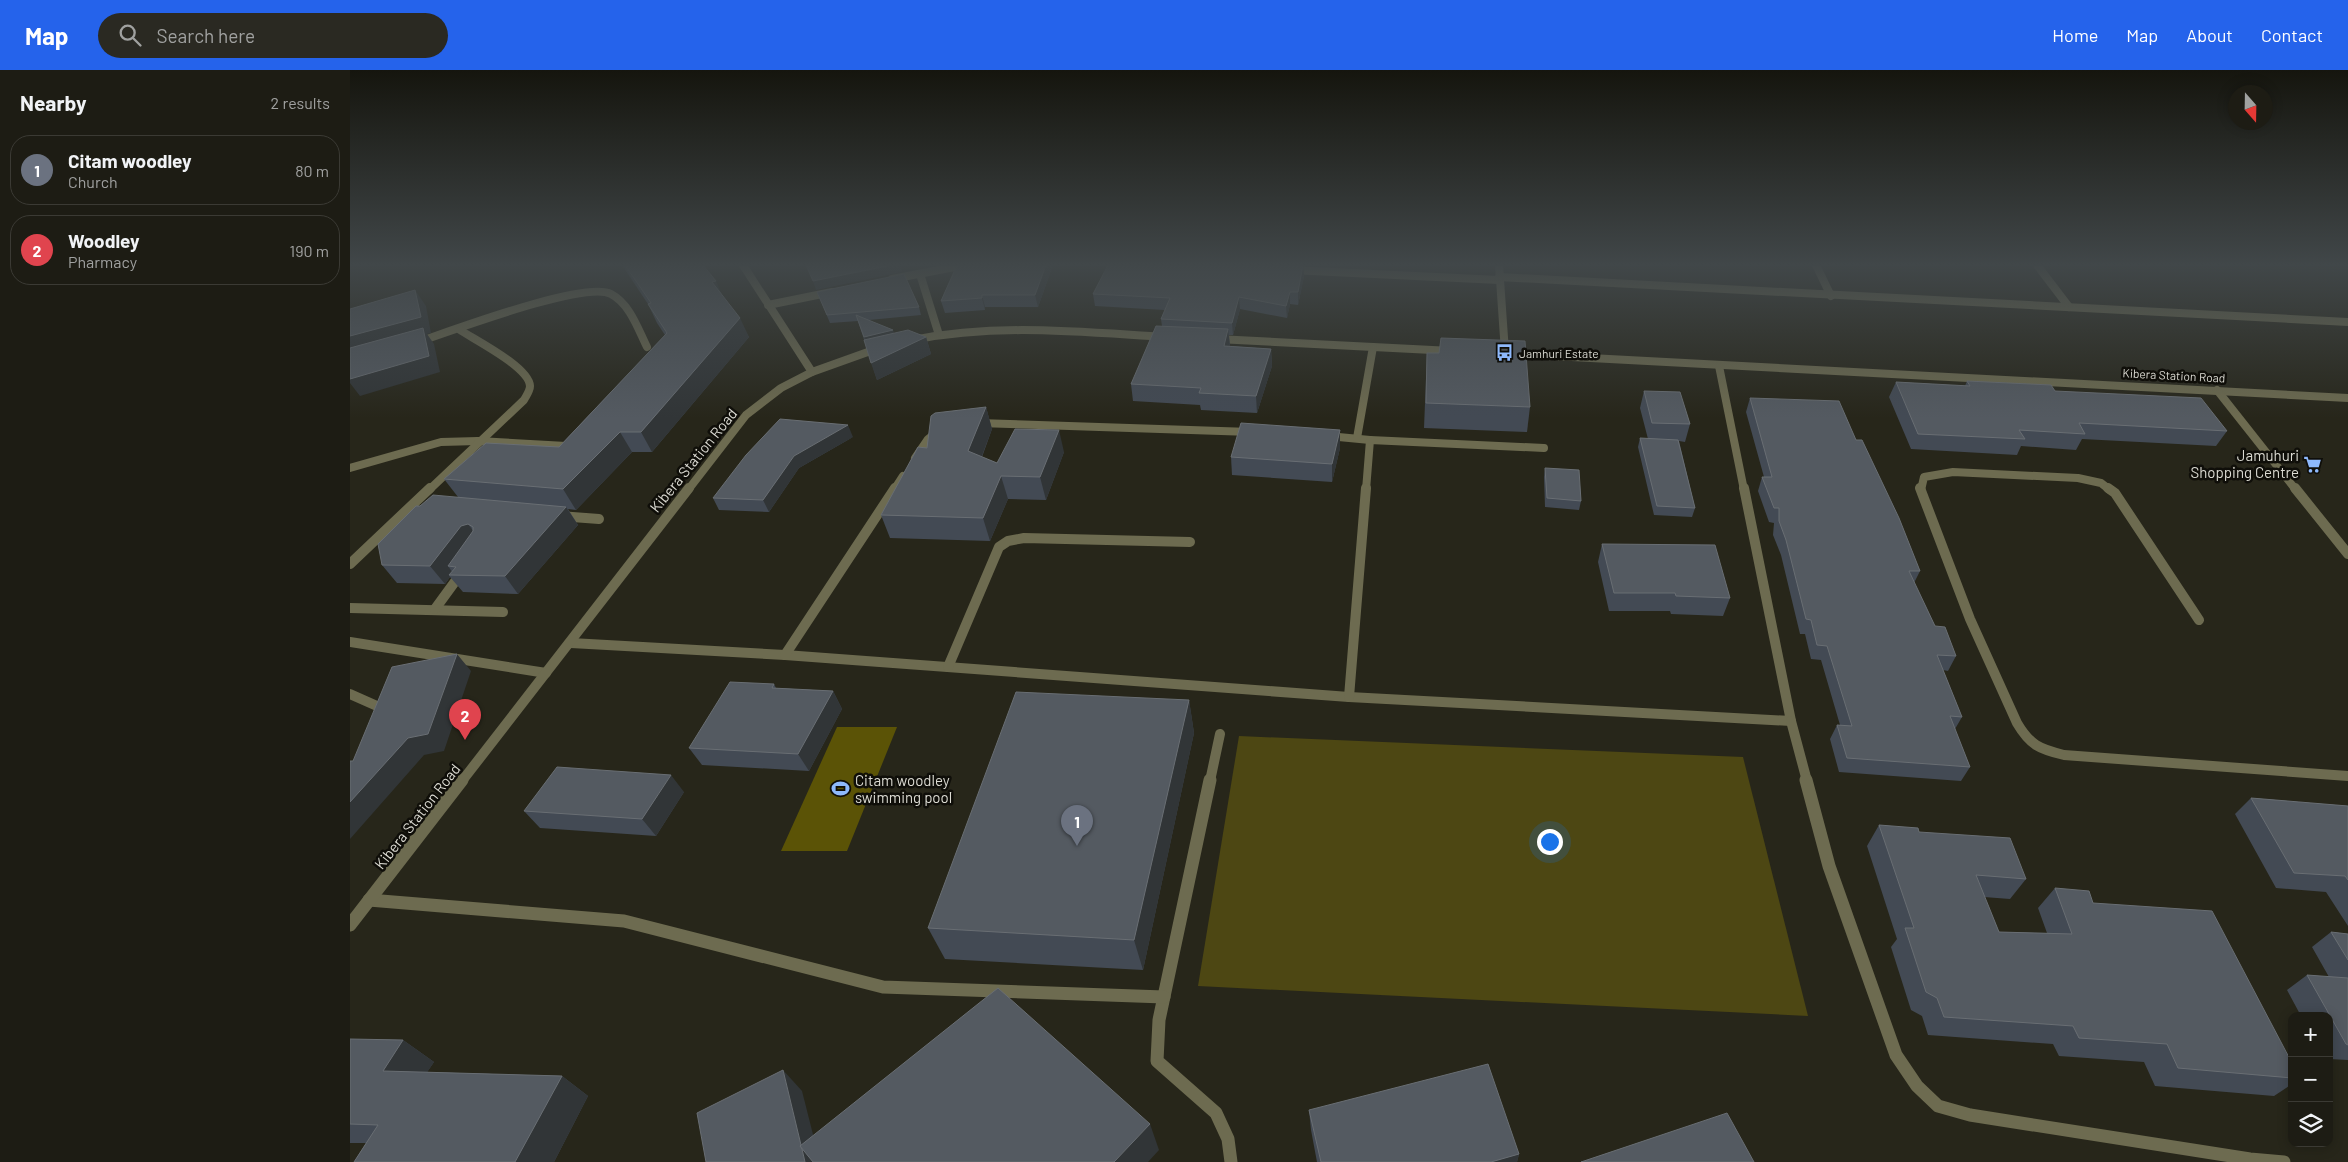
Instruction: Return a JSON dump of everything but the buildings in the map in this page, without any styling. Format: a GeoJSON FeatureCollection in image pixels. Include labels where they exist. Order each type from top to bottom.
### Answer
{"type":"FeatureCollection","features":[{"type":"Feature","properties":{"kind":"street"},"geometry":{"type":"LineString","coordinates":[[414,343],[502,316]]}},
{"type":"Feature","properties":{"kind":"street"},"geometry":{"type":"LineString","coordinates":[[630,316],[647,347]]}},
{"type":"Feature","properties":{"kind":"street"},"geometry":{"type":"LineString","coordinates":[[775,316],[812,372]]}},
{"type":"Feature","properties":{"kind":"street"},"geometry":{"type":"LineString","coordinates":[[933,316],[939,335]]}},
{"type":"Feature","properties":{"kind":"street","name":"Kibera Station Road"},"geometry":{"type":"LineString","coordinates":[[1499,316],[1500,353],[2348,398]]}},
{"type":"Feature","properties":{"kind":"street"},"geometry":{"type":"LineString","coordinates":[[2236,316],[2348,322]]}},
{"type":"Feature","properties":{"kind":"street"},"geometry":{"type":"LineString","coordinates":[[350,564],[524,400],[530,388],[529,380],[507,359],[460,330]]}},
{"type":"Feature","properties":{"kind":"street"},"geometry":{"type":"LineString","coordinates":[[901,342],[984,330],[1026,330],[1173,337]]}},
{"type":"Feature","properties":{"kind":"street"},"geometry":{"type":"LineString","coordinates":[[1203,338],[1458,351]]}},
{"type":"Feature","properties":{"kind":"street","name":"Kibera Station Road"},"geometry":{"type":"LineString","coordinates":[[350,925],[571,643],[645,542],[746,415],[781,388],[812,372],[873,349],[892,345]]}},
{"type":"Feature","properties":{"kind":"street"},"geometry":{"type":"LineString","coordinates":[[1357,438],[1373,347]]}},
{"type":"Feature","properties":{"kind":"street"},"geometry":{"type":"LineString","coordinates":[[1719,366],[1791,721],[1829,866],[1896,1055],[1916,1086],[1938,1106],[1970,1115],[2251,1160],[2284,1162]]}},
{"type":"Feature","properties":{"kind":"street"},"geometry":{"type":"LineString","coordinates":[[2216,390],[2348,554]]}},
{"type":"Feature","properties":{"kind":"street"},"geometry":{"type":"LineString","coordinates":[[967,423],[1088,425],[1262,433]]}},
{"type":"Feature","properties":{"kind":"street"},"geometry":{"type":"LineString","coordinates":[[785,655],[928,439],[946,427]]}},
{"type":"Feature","properties":{"kind":"street"},"geometry":{"type":"LineString","coordinates":[[1320,435],[1370,440],[1544,448]]}},
{"type":"Feature","properties":{"kind":"street"},"geometry":{"type":"LineString","coordinates":[[1349,697],[1370,440]]}},
{"type":"Feature","properties":{"kind":"street"},"geometry":{"type":"LineString","coordinates":[[350,468],[441,442],[566,446],[580,442]]}},
{"type":"Feature","properties":{"kind":"street"},"geometry":{"type":"LineString","coordinates":[[2199,620],[2115,492],[2101,483],[2078,478],[1953,472],[1924,477],[1920,487],[1970,619],[2017,723],[2026,738],[2042,750],[2064,755],[2116,760],[2348,776]]}},
{"type":"Feature","properties":{"kind":"street"},"geometry":{"type":"LineString","coordinates":[[414,503],[432,504]]}},
{"type":"Feature","properties":{"kind":"street"},"geometry":{"type":"LineString","coordinates":[[550,515],[599,519]]}},
{"type":"Feature","properties":{"kind":"street"},"geometry":{"type":"LineString","coordinates":[[948,667],[999,548],[1008,541],[1024,538],[1190,542]]}},
{"type":"Feature","properties":{"kind":"street"},"geometry":{"type":"LineString","coordinates":[[435,609],[468,563]]}},
{"type":"Feature","properties":{"kind":"street"},"geometry":{"type":"LineString","coordinates":[[350,608],[503,612]]}},
{"type":"Feature","properties":{"kind":"street"},"geometry":{"type":"LineString","coordinates":[[350,642],[546,673]]}},
{"type":"Feature","properties":{"kind":"street"},"geometry":{"type":"LineString","coordinates":[[571,643],[785,655],[1349,697],[1791,721]]}},
{"type":"Feature","properties":{"kind":"street"},"geometry":{"type":"LineString","coordinates":[[350,694],[386,710]]}},
{"type":"Feature","properties":{"kind":"street"},"geometry":{"type":"LineString","coordinates":[[1220,734],[1159,1020],[1157,1061],[1216,1113],[1228,1139],[1231,1162]]}},
{"type":"Feature","properties":{"kind":"street"},"geometry":{"type":"LineString","coordinates":[[369,900],[624,921],[883,987],[1164,997]]}},
{"type":"Feature","properties":{"kind":"shaded area","name":"Citam woodley swimming pool"},"geometry":{"type":"Polygon","coordinates":[[[837,727],[897,727],[847,851],[781,851],[837,727]]]}},
{"type":"Feature","properties":{"kind":"shaded area"},"geometry":{"type":"Polygon","coordinates":[[[1239,736],[1743,757],[1808,1016],[1198,986],[1239,736]]]}},
{"type":"Feature","properties":{"kind":"place","name":"Jamhuri Estate"},"geometry":{"type":"Point","coordinates":[1505,353]}},
{"type":"Feature","properties":{"kind":"place","name":"Jamuhuri Shopping Centre"},"geometry":{"type":"Point","coordinates":[2313,464]}},
{"type":"Feature","properties":{"kind":"place","name":"Woodley"},"geometry":{"type":"Point","coordinates":[465,740]}},
{"type":"Feature","properties":{"kind":"place","name":"Citam woodley swimming pool"},"geometry":{"type":"Point","coordinates":[841,789]}},
{"type":"Feature","properties":{"kind":"place","name":"Citam woodley"},"geometry":{"type":"Point","coordinates":[1077,846]}}]}
